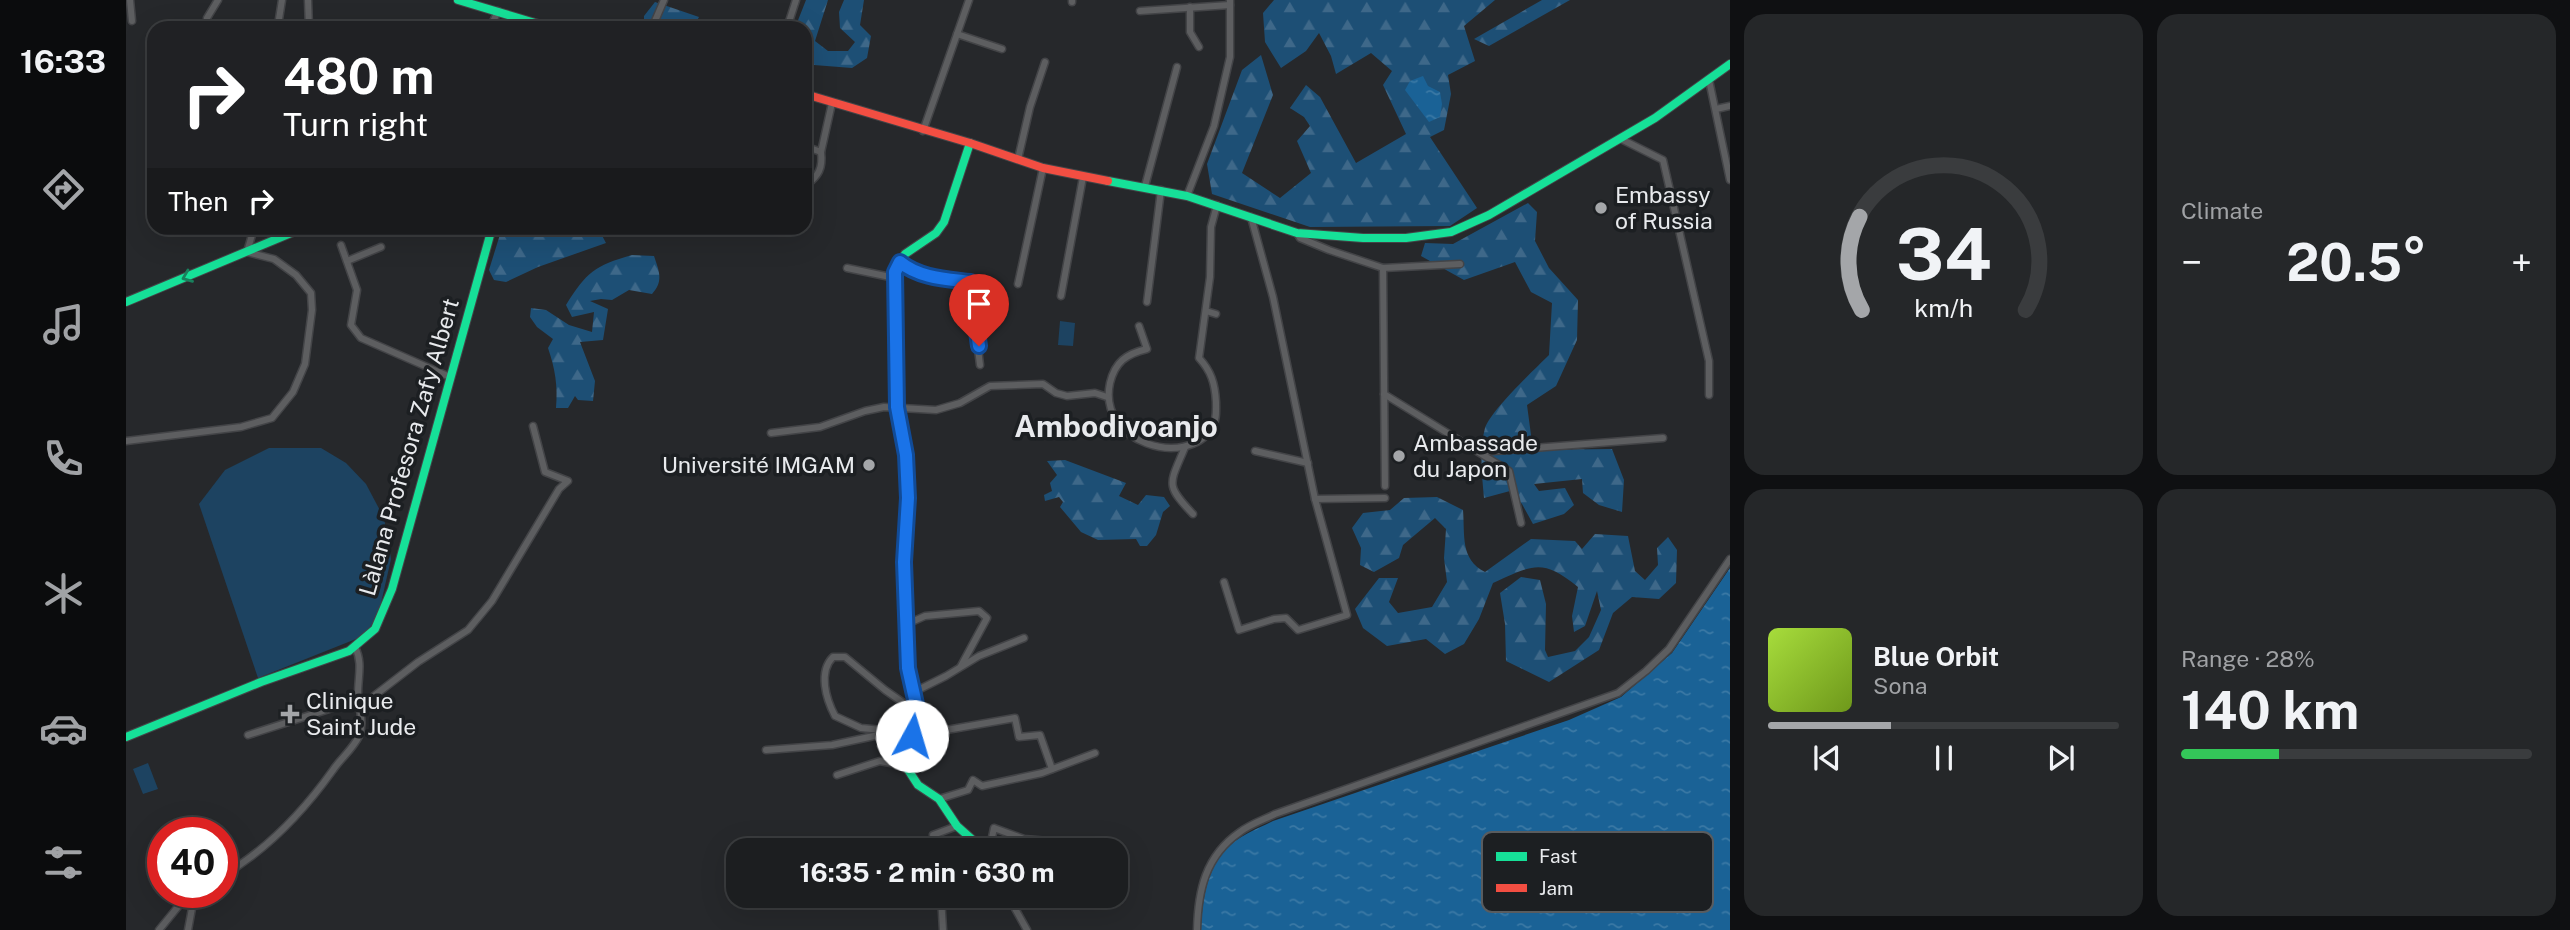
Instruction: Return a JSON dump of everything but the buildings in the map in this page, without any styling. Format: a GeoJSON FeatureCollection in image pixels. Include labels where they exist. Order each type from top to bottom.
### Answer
{"type":"FeatureCollection","features":[{"type":"Feature","properties":{"kind":"main road"},"geometry":{"type":"LineString","coordinates":[[458,0],[530,21]]}},
{"type":"Feature","properties":{"kind":"main road"},"geometry":{"type":"LineString","coordinates":[[812,96],[1043,168],[1187,196],[1297,233],[1406,238],[1451,232],[1489,215],[1621,139],[1730,64]]}},
{"type":"Feature","properties":{"kind":"main road"},"geometry":{"type":"LineString","coordinates":[[970,144],[944,222],[936,233],[905,254],[895,278],[897,407],[906,455],[908,498],[904,562],[908,668],[918,719],[903,762],[918,785],[939,799],[957,826],[973,838]]}},
{"type":"Feature","properties":{"kind":"main road"},"geometry":{"type":"LineString","coordinates":[[126,301],[287,235]]}},
{"type":"Feature","properties":{"kind":"main road","name":"Làlana Profesora Zafy Albert"},"geometry":{"type":"LineString","coordinates":[[126,737],[355,646],[373,631],[389,596],[490,235]]}},
{"type":"Feature","properties":{"kind":"street"},"geometry":{"type":"LineString","coordinates":[[130,0],[132,21]]}},
{"type":"Feature","properties":{"kind":"street"},"geometry":{"type":"LineString","coordinates":[[207,18],[218,0]]}},
{"type":"Feature","properties":{"kind":"street"},"geometry":{"type":"LineString","coordinates":[[279,19],[282,0]]}},
{"type":"Feature","properties":{"kind":"street"},"geometry":{"type":"LineString","coordinates":[[307,0],[308,21]]}},
{"type":"Feature","properties":{"kind":"street"},"geometry":{"type":"LineString","coordinates":[[655,21],[664,0]]}},
{"type":"Feature","properties":{"kind":"street"},"geometry":{"type":"LineString","coordinates":[[789,21],[796,0]]}},
{"type":"Feature","properties":{"kind":"street"},"geometry":{"type":"LineString","coordinates":[[923,131],[969,1],[960,0]]}},
{"type":"Feature","properties":{"kind":"street"},"geometry":{"type":"LineString","coordinates":[[1140,11],[1230,2],[1230,57],[1214,126],[1187,196]]}},
{"type":"Feature","properties":{"kind":"street"},"geometry":{"type":"LineString","coordinates":[[1190,7],[1190,32],[1199,47]]}},
{"type":"Feature","properties":{"kind":"street"},"geometry":{"type":"LineString","coordinates":[[494,21],[498,11]]}},
{"type":"Feature","properties":{"kind":"street"},"geometry":{"type":"LineString","coordinates":[[957,34],[1002,49]]}},
{"type":"Feature","properties":{"kind":"street"},"geometry":{"type":"LineString","coordinates":[[1018,159],[1030,107],[1045,62]]}},
{"type":"Feature","properties":{"kind":"street"},"geometry":{"type":"LineString","coordinates":[[1145,186],[1177,68]]}},
{"type":"Feature","properties":{"kind":"street"},"geometry":{"type":"LineString","coordinates":[[1709,80],[1730,180]]}},
{"type":"Feature","properties":{"kind":"street"},"geometry":{"type":"LineString","coordinates":[[812,180],[819,173],[822,164],[821,152],[832,103]]}},
{"type":"Feature","properties":{"kind":"street"},"geometry":{"type":"LineString","coordinates":[[1716,109],[1730,106]]}},
{"type":"Feature","properties":{"kind":"street"},"geometry":{"type":"LineString","coordinates":[[1621,139],[1663,160],[1709,361],[1709,395]]}},
{"type":"Feature","properties":{"kind":"street"},"geometry":{"type":"LineString","coordinates":[[812,149],[821,152]]}},
{"type":"Feature","properties":{"kind":"street"},"geometry":{"type":"LineString","coordinates":[[1018,284],[1043,168]]}},
{"type":"Feature","properties":{"kind":"street"},"geometry":{"type":"LineString","coordinates":[[1061,296],[1083,177]]}},
{"type":"Feature","properties":{"kind":"street"},"geometry":{"type":"LineString","coordinates":[[1147,302],[1161,190]]}},
{"type":"Feature","properties":{"kind":"street"},"geometry":{"type":"LineString","coordinates":[[1139,327],[1147,349],[1123,357],[1112,375],[1107,397],[1114,418],[1124,432],[1154,447],[1185,447],[1200,441],[1213,427],[1216,415],[1215,390],[1210,370],[1199,358],[1210,277],[1211,227],[1217,205]]}},
{"type":"Feature","properties":{"kind":"street"},"geometry":{"type":"LineString","coordinates":[[1224,582],[1239,630],[1286,618],[1298,629],[1347,615],[1315,499],[1273,297],[1251,217]]}},
{"type":"Feature","properties":{"kind":"street"},"geometry":{"type":"LineString","coordinates":[[1297,233],[1300,238],[1382,268],[1460,264]]}},
{"type":"Feature","properties":{"kind":"street"},"geometry":{"type":"LineString","coordinates":[[126,441],[240,427],[262,421],[272,418],[293,393],[305,365],[312,310],[311,293],[296,275],[274,259],[247,252],[252,235]]}},
{"type":"Feature","properties":{"kind":"street"},"geometry":{"type":"LineString","coordinates":[[341,245],[357,290],[351,325],[361,338],[450,377]]}},
{"type":"Feature","properties":{"kind":"street"},"geometry":{"type":"LineString","coordinates":[[346,261],[381,247]]}},
{"type":"Feature","properties":{"kind":"street"},"geometry":{"type":"LineString","coordinates":[[900,262],[907,268],[926,275],[970,282],[980,365]]}},
{"type":"Feature","properties":{"kind":"street"},"geometry":{"type":"LineString","coordinates":[[847,268],[895,278]]}},
{"type":"Feature","properties":{"kind":"street"},"geometry":{"type":"LineString","coordinates":[[1382,268],[1385,486]]}},
{"type":"Feature","properties":{"kind":"street"},"geometry":{"type":"LineString","coordinates":[[1206,312],[1216,314]]}},
{"type":"Feature","properties":{"kind":"street"},"geometry":{"type":"LineString","coordinates":[[771,433],[820,427],[884,407],[936,410],[960,403],[990,386],[1043,384],[1056,393],[1068,396],[1094,393],[1107,397]]}},
{"type":"Feature","properties":{"kind":"street"},"geometry":{"type":"LineString","coordinates":[[1384,394],[1509,471],[1521,523]]}},
{"type":"Feature","properties":{"kind":"street"},"geometry":{"type":"LineString","coordinates":[[248,735],[348,703],[370,699],[418,662],[468,630],[492,601],[559,489],[568,481],[545,472],[533,426]]}},
{"type":"Feature","properties":{"kind":"street"},"geometry":{"type":"LineString","coordinates":[[1479,452],[1663,438]]}},
{"type":"Feature","properties":{"kind":"street"},"geometry":{"type":"LineString","coordinates":[[1185,447],[1171,482],[1173,494],[1193,514]]}},
{"type":"Feature","properties":{"kind":"street"},"geometry":{"type":"LineString","coordinates":[[1255,452],[1308,463]]}},
{"type":"Feature","properties":{"kind":"street"},"geometry":{"type":"LineString","coordinates":[[1315,499],[1385,498]]}},
{"type":"Feature","properties":{"kind":"street"},"geometry":{"type":"LineString","coordinates":[[1197,930],[1198,897],[1209,867],[1222,848],[1240,832],[1275,814],[1618,692],[1669,649],[1730,559]]}},
{"type":"Feature","properties":{"kind":"street"},"geometry":{"type":"LineString","coordinates":[[907,624],[925,617],[979,611],[987,618],[961,666]]}},
{"type":"Feature","properties":{"kind":"street"},"geometry":{"type":"LineString","coordinates":[[912,693],[979,656],[1024,638]]}},
{"type":"Feature","properties":{"kind":"street"},"geometry":{"type":"LineString","coordinates":[[238,867],[288,826],[323,785],[360,734],[361,666],[355,646]]}},
{"type":"Feature","properties":{"kind":"street"},"geometry":{"type":"LineString","coordinates":[[893,731],[861,728],[835,716],[826,695],[825,675],[829,661],[833,657],[845,657],[905,704],[916,706]]}},
{"type":"Feature","properties":{"kind":"street"},"geometry":{"type":"LineString","coordinates":[[912,736],[1015,718],[1019,737],[1040,735],[1052,769]]}},
{"type":"Feature","properties":{"kind":"street"},"geometry":{"type":"LineString","coordinates":[[766,750],[832,745],[893,731],[918,719]]}},
{"type":"Feature","properties":{"kind":"street"},"geometry":{"type":"LineString","coordinates":[[939,799],[968,790],[973,780],[982,786],[1052,769],[1095,753]]}},
{"type":"Feature","properties":{"kind":"street"},"geometry":{"type":"LineString","coordinates":[[837,775],[880,761],[896,764],[903,762]]}},
{"type":"Feature","properties":{"kind":"street"},"geometry":{"type":"LineString","coordinates":[[934,838],[933,835],[957,826]]}},
{"type":"Feature","properties":{"kind":"street"},"geometry":{"type":"LineString","coordinates":[[990,838],[994,828],[1021,838]]}},
{"type":"Feature","properties":{"kind":"street"},"geometry":{"type":"LineString","coordinates":[[159,930],[179,908]]}},
{"type":"Feature","properties":{"kind":"street"},"geometry":{"type":"LineString","coordinates":[[188,930],[191,908]]}},
{"type":"Feature","properties":{"kind":"street"},"geometry":{"type":"LineString","coordinates":[[942,908],[943,930]]}},
{"type":"Feature","properties":{"kind":"street"},"geometry":{"type":"LineString","coordinates":[[1015,908],[1027,930]]}},
{"type":"Feature","properties":{"kind":"green space"},"geometry":{"type":"Polygon","coordinates":[[[806,0],[828,0],[815,41],[828,51],[848,51],[855,42],[840,28],[839,12],[844,0],[864,0],[860,25],[871,36],[867,58],[852,68],[814,65],[812,69],[812,21],[798,21],[806,0]]]}},
{"type":"Feature","properties":{"kind":"green space"},"geometry":{"type":"Polygon","coordinates":[[[1274,0],[1495,0],[1464,26],[1475,61],[1448,75],[1451,94],[1444,130],[1430,137],[1477,208],[1450,226],[1310,227],[1212,194],[1207,164],[1242,70],[1261,55],[1273,95],[1242,173],[1280,198],[1311,173],[1297,141],[1310,126],[1304,117],[1290,108],[1306,85],[1320,97],[1356,163],[1406,134],[1383,85],[1392,71],[1371,53],[1336,74],[1331,56],[1319,33],[1306,51],[1281,68],[1265,42],[1263,13],[1274,0]]]}},
{"type":"Feature","properties":{"kind":"green space"},"geometry":{"type":"Polygon","coordinates":[[[1542,0],[1570,0],[1489,46],[1474,39],[1542,0]]]}},
{"type":"Feature","properties":{"kind":"green space"},"geometry":{"type":"Polygon","coordinates":[[[655,2],[699,17],[697,21],[644,21],[644,16],[655,2]]]}},
{"type":"Feature","properties":{"kind":"green space"},"geometry":{"type":"Polygon","coordinates":[[[1528,203],[1537,212],[1535,241],[1549,268],[1578,300],[1577,340],[1556,386],[1527,405],[1533,450],[1612,449],[1624,480],[1622,512],[1599,505],[1583,493],[1582,479],[1534,484],[1539,491],[1565,488],[1574,505],[1564,514],[1533,524],[1522,504],[1510,491],[1484,498],[1482,454],[1485,428],[1504,401],[1549,355],[1552,303],[1531,292],[1515,262],[1464,280],[1421,256],[1425,243],[1453,244],[1528,203]]]}},
{"type":"Feature","properties":{"kind":"green space"},"geometry":{"type":"Polygon","coordinates":[[[500,235],[602,235],[606,243],[538,267],[506,282],[494,280],[489,270],[500,235]]]}},
{"type":"Feature","properties":{"kind":"green space"},"geometry":{"type":"Polygon","coordinates":[[[632,255],[654,256],[659,271],[658,285],[652,294],[629,290],[612,300],[590,301],[608,309],[603,340],[580,342],[595,381],[593,401],[578,400],[575,396],[568,408],[556,408],[555,377],[548,348],[553,339],[537,327],[530,317],[531,308],[546,310],[569,325],[592,332],[594,312],[572,317],[566,305],[593,272],[632,255]]]}},
{"type":"Feature","properties":{"kind":"green space"},"geometry":{"type":"Polygon","coordinates":[[[1065,460],[1126,483],[1119,496],[1138,505],[1146,495],[1164,497],[1170,506],[1163,512],[1156,535],[1147,546],[1140,546],[1136,539],[1098,540],[1081,532],[1060,507],[1063,502],[1059,497],[1045,501],[1044,495],[1052,491],[1050,483],[1057,475],[1047,461],[1065,460]]]}},
{"type":"Feature","properties":{"kind":"green space"},"geometry":{"type":"Polygon","coordinates":[[[1437,497],[1463,510],[1465,546],[1471,560],[1485,572],[1531,539],[1575,541],[1582,549],[1595,534],[1628,536],[1635,571],[1645,580],[1658,565],[1657,548],[1668,537],[1677,550],[1676,583],[1659,599],[1632,597],[1613,613],[1599,650],[1549,682],[1506,661],[1505,624],[1500,593],[1521,577],[1540,580],[1546,604],[1545,650],[1548,657],[1575,651],[1589,637],[1601,610],[1597,591],[1585,626],[1574,632],[1572,616],[1578,587],[1546,568],[1528,569],[1493,583],[1479,619],[1464,644],[1445,654],[1426,639],[1387,646],[1363,628],[1355,609],[1379,578],[1398,578],[1389,602],[1398,613],[1432,607],[1447,582],[1444,558],[1446,529],[1435,518],[1403,545],[1399,558],[1374,572],[1360,565],[1361,548],[1352,528],[1363,513],[1390,510],[1404,498],[1437,497]]]}},
{"type":"Feature","properties":{"kind":"shaded area"},"geometry":{"type":"Polygon","coordinates":[[[1060,321],[1075,323],[1073,346],[1058,345],[1060,321]]]}},
{"type":"Feature","properties":{"kind":"shaded area"},"geometry":{"type":"Polygon","coordinates":[[[269,448],[321,448],[346,463],[366,484],[384,518],[391,559],[379,612],[366,635],[258,678],[199,504],[225,470],[269,448]]]}},
{"type":"Feature","properties":{"kind":"shaded area"},"geometry":{"type":"Polygon","coordinates":[[[148,763],[158,789],[143,794],[133,769],[148,763]]]}},
{"type":"Feature","properties":{"kind":"water"},"geometry":{"type":"Polygon","coordinates":[[[1423,76],[1428,86],[1440,92],[1442,104],[1440,117],[1429,122],[1405,90],[1410,81],[1423,76]]]}},
{"type":"Feature","properties":{"kind":"water"},"geometry":{"type":"Polygon","coordinates":[[[1730,568],[1730,930],[1201,930],[1204,898],[1213,868],[1225,850],[1248,833],[1273,821],[1569,720],[1621,697],[1672,653],[1730,568]]]}},
{"type":"Feature","properties":{"kind":"traffic: fast"},"geometry":{"type":"LineString","coordinates":[[458,0],[528,21]]}},
{"type":"Feature","properties":{"kind":"traffic: fast"},"geometry":{"type":"LineString","coordinates":[[1108,181],[1187,196],[1297,233],[1406,238],[1451,232],[1489,215],[1655,118],[1730,64]]}},
{"type":"Feature","properties":{"kind":"traffic: fast"},"geometry":{"type":"LineString","coordinates":[[970,143],[944,222],[936,233],[905,254],[895,273],[897,407],[906,455],[908,498],[904,562],[908,668],[918,713],[903,762],[918,785],[939,799],[957,826],[970,838]]}},
{"type":"Feature","properties":{"kind":"traffic: fast"},"geometry":{"type":"LineString","coordinates":[[126,302],[286,235]]}},
{"type":"Feature","properties":{"kind":"traffic: fast"},"geometry":{"type":"LineString","coordinates":[[126,737],[261,682],[349,651],[375,629],[392,589],[490,235]]}},
{"type":"Feature","properties":{"kind":"traffic: jam"},"geometry":{"type":"LineString","coordinates":[[812,96],[970,143],[1043,168],[1108,181]]}},
{"type":"Feature","properties":{"kind":"place","name":"Embassy of Russia"},"geometry":{"type":"Point","coordinates":[1601,208]}},
{"type":"Feature","properties":{"kind":"place","name":"Ambassade du Japon"},"geometry":{"type":"Point","coordinates":[1399,456]}},
{"type":"Feature","properties":{"kind":"place","name":"Université IMGAM"},"geometry":{"type":"Point","coordinates":[869,465]}},
{"type":"Feature","properties":{"kind":"place","name":"Clinique Saint Jude"},"geometry":{"type":"Point","coordinates":[290,714]}},
{"type":"Feature","properties":{"kind":"district","name":"Ambodivoanjo"},"geometry":{"type":"Point","coordinates":[1116,427]}},
{"type":"Feature","properties":{"kind":"route"},"geometry":{"type":"LineString","coordinates":[[912,736],[918,713],[908,668],[904,562],[908,498],[906,455],[897,407],[895,272],[900,262],[907,268],[926,275],[970,282],[979,346]]}}]}
